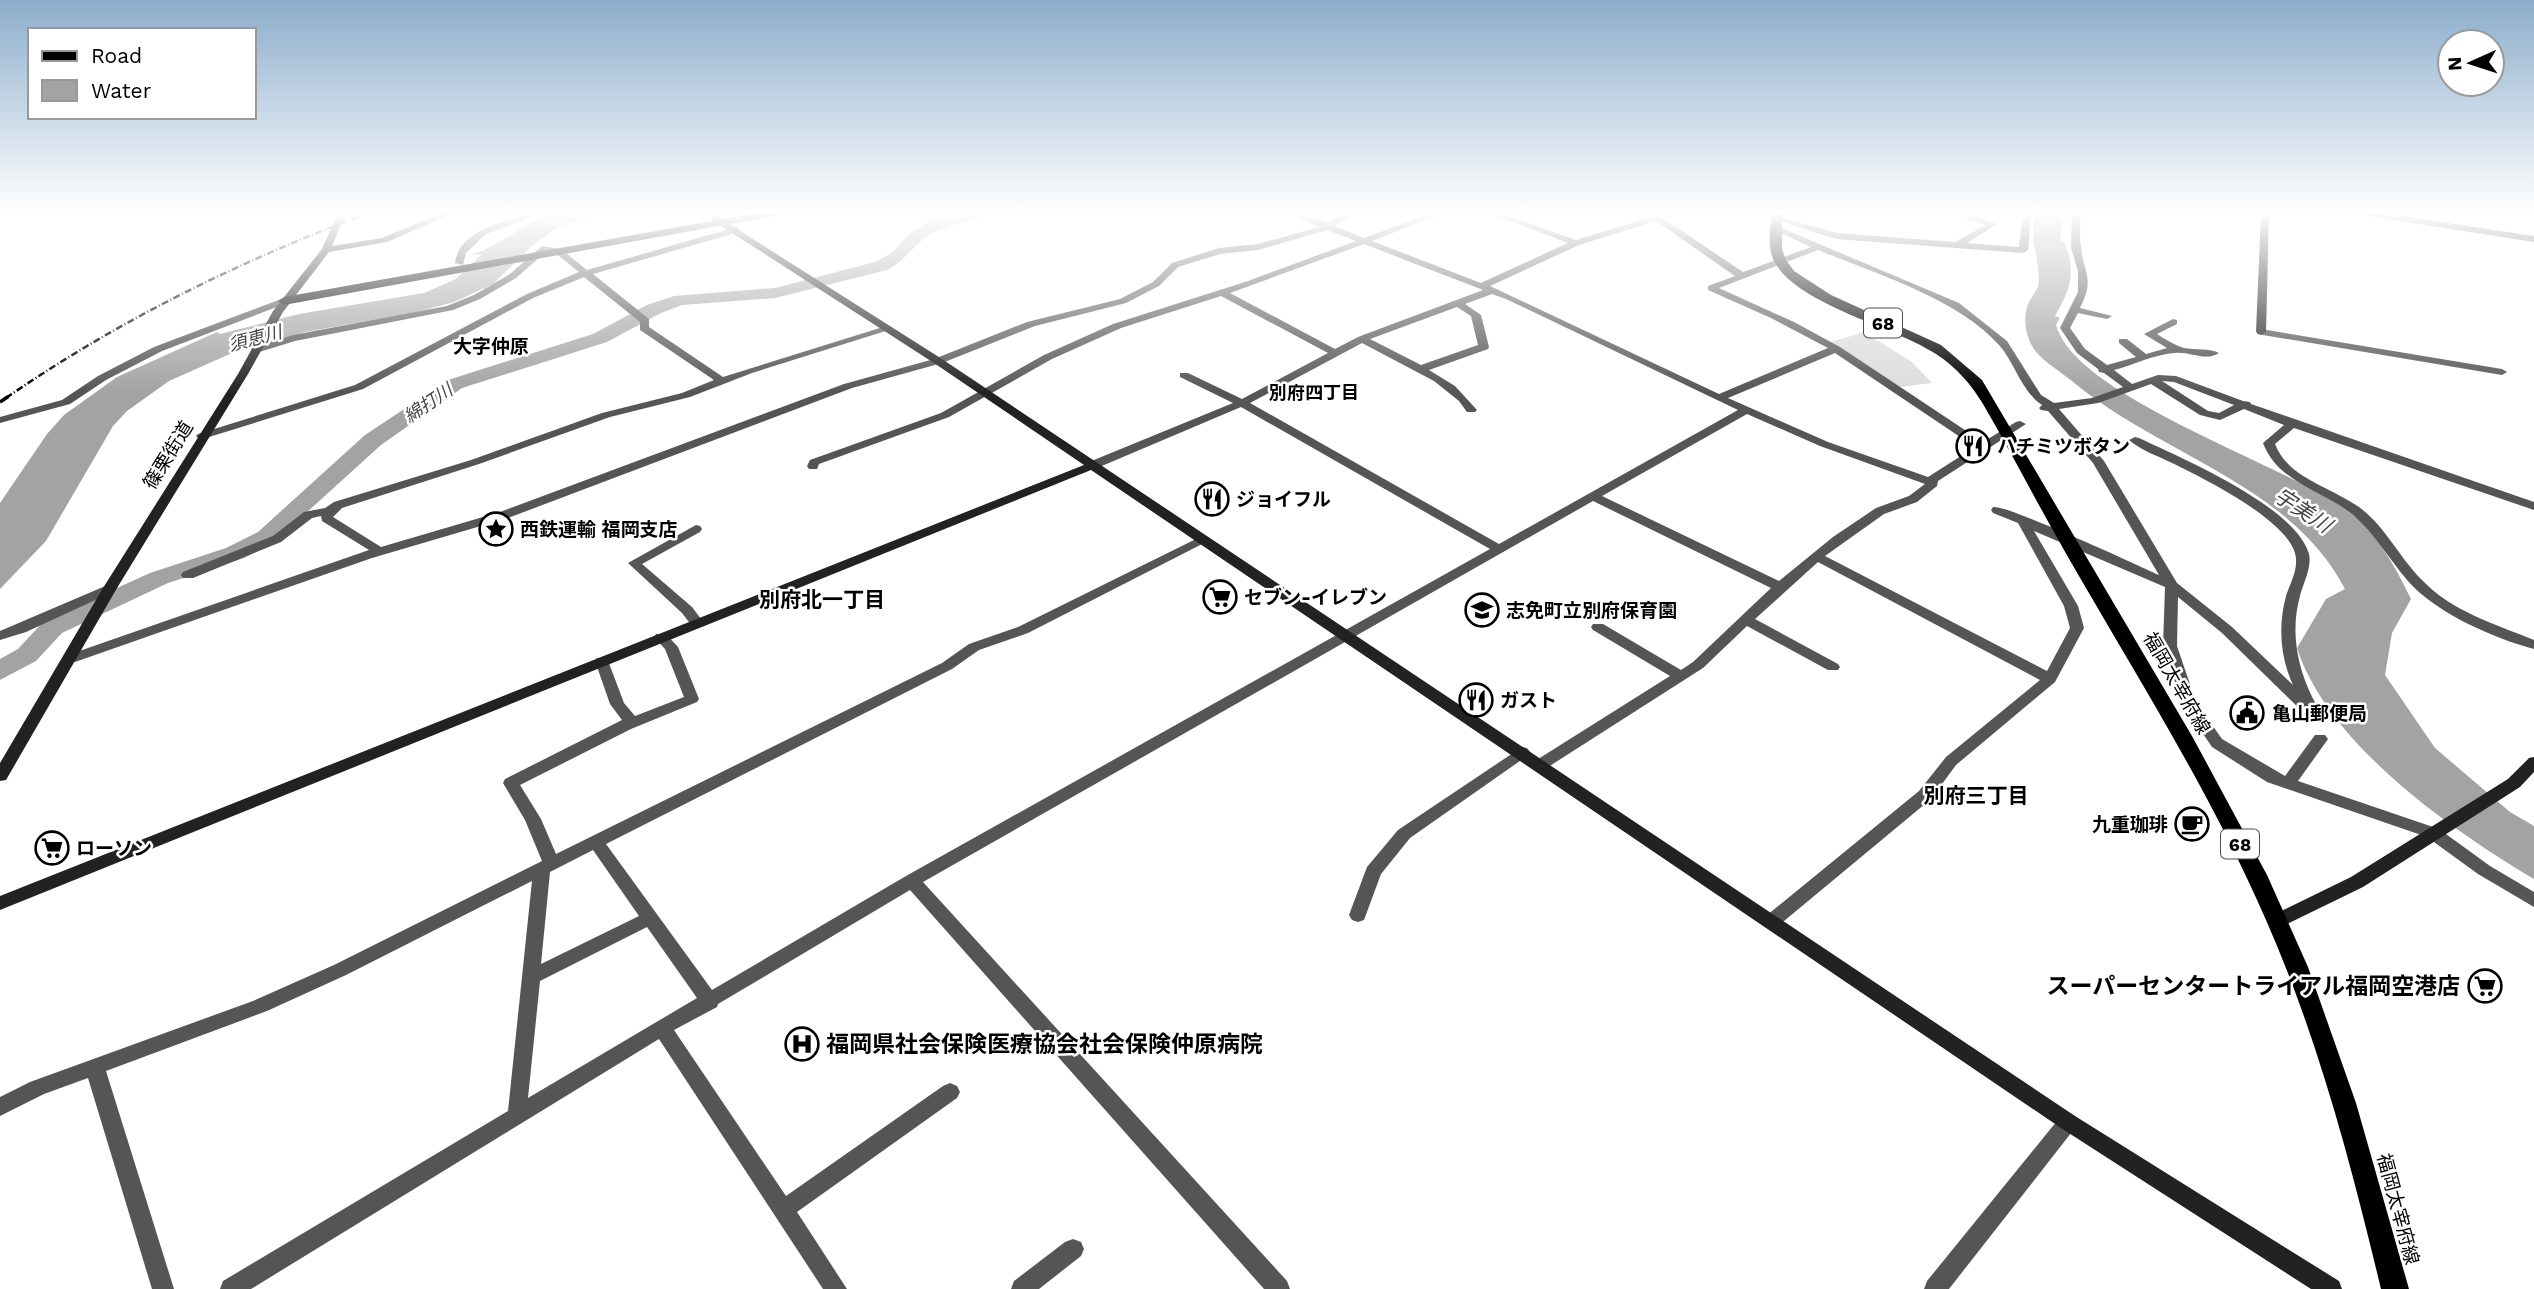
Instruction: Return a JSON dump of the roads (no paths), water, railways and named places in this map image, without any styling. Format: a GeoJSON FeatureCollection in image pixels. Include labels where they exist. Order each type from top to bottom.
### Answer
{"type":"FeatureCollection","features":[{"type":"Feature","properties":{"kind":"main road"},"geometry":{"type":"LineString","coordinates":[[281,306],[418,273]]}},
{"type":"Feature","properties":{"kind":"main road"},"geometry":{"type":"LineString","coordinates":[[281,306],[437,273]]}},
{"type":"Feature","properties":{"kind":"main road","name":"福岡太宰府線"},"geometry":{"type":"LineString","coordinates":[[1790,273],[1812,288],[1915,337],[1958,363],[2013,428],[2065,537],[2186,745],[2234,832],[2277,921],[2320,1027],[2348,1111],[2395,1289]]}},
{"type":"Feature","properties":{"kind":"street","name":"篠栗街道"},"geometry":{"type":"LineString","coordinates":[[70,659],[281,306],[307,273]]}},
{"type":"Feature","properties":{"kind":"street"},"geometry":{"type":"LineString","coordinates":[[258,347],[450,308],[477,297],[516,273]]}},
{"type":"Feature","properties":{"kind":"street"},"geometry":{"type":"LineString","coordinates":[[202,436],[266,419],[359,387],[530,296],[586,273]]}},
{"type":"Feature","properties":{"kind":"street"},"geometry":{"type":"LineString","coordinates":[[801,273],[938,361],[1522,752],[2068,1122],[2331,1289]]}},
{"type":"Feature","properties":{"kind":"street"},"geometry":{"type":"LineString","coordinates":[[0,776],[70,659],[376,552],[504,515],[848,386],[938,361],[1031,324],[1123,301],[1156,284],[1167,273]]}},
{"type":"Feature","properties":{"kind":"street"},"geometry":{"type":"LineString","coordinates":[[813,466],[814,462],[945,415],[1048,357],[1117,326],[1273,273]]}},
{"type":"Feature","properties":{"kind":"street"},"geometry":{"type":"LineString","coordinates":[[1448,273],[1544,311],[1606,345],[1824,444],[1933,484],[1913,499],[1881,511],[1817,557],[1780,587],[1698,665],[1540,765]]}},
{"type":"Feature","properties":{"kind":"street"},"geometry":{"type":"LineString","coordinates":[[0,903],[1093,466],[1242,403],[1363,339],[1459,303],[1516,273]]}},
{"type":"Feature","properties":{"kind":"street"},"geometry":{"type":"LineString","coordinates":[[1738,273],[1742,276]]}},
{"type":"Feature","properties":{"kind":"street"},"geometry":{"type":"LineString","coordinates":[[1751,273],[1711,288],[1835,349],[1924,407],[1942,424],[1982,447]]}},
{"type":"Feature","properties":{"kind":"street"},"geometry":{"type":"LineString","coordinates":[[1877,273],[1956,306],[2003,343],[2045,408],[2098,461],[2172,584],[2170,646],[2189,703],[2217,743],[2243,762],[2288,783],[2437,830],[2484,870],[2534,900]]}},
{"type":"Feature","properties":{"kind":"street"},"geometry":{"type":"LineString","coordinates":[[2083,273],[2083,292],[2065,328],[2069,337],[2128,388]]}},
{"type":"Feature","properties":{"kind":"street"},"geometry":{"type":"LineString","coordinates":[[2262,273],[2260,332],[2502,372]]}},
{"type":"Feature","properties":{"kind":"street"},"geometry":{"type":"LineString","coordinates":[[583,274],[641,318],[644,328],[722,381]]}},
{"type":"Feature","properties":{"kind":"street"},"geometry":{"type":"LineString","coordinates":[[1221,292],[1335,353]]}},
{"type":"Feature","properties":{"kind":"street"},"geometry":{"type":"LineString","coordinates":[[1418,370],[1485,347],[1476,315],[1459,303]]}},
{"type":"Feature","properties":{"kind":"street"},"geometry":{"type":"LineString","coordinates":[[0,420],[66,402],[102,378],[158,349],[281,306]]}},
{"type":"Feature","properties":{"kind":"street"},"geometry":{"type":"LineString","coordinates":[[2073,309],[2107,316]]}},
{"type":"Feature","properties":{"kind":"street"},"geometry":{"type":"LineString","coordinates":[[2173,322],[2148,334],[2176,349],[2199,354],[2214,353]]}},
{"type":"Feature","properties":{"kind":"street"},"geometry":{"type":"LineString","coordinates":[[188,575],[276,539],[307,515],[329,511],[338,505],[475,462],[568,427],[887,329]]}},
{"type":"Feature","properties":{"kind":"street"},"geometry":{"type":"LineString","coordinates":[[1363,339],[1464,398],[1471,410]]}},
{"type":"Feature","properties":{"kind":"street"},"geometry":{"type":"LineString","coordinates":[[2123,341],[2144,358]]}},
{"type":"Feature","properties":{"kind":"street"},"geometry":{"type":"LineString","coordinates":[[1719,398],[1835,349]]}},
{"type":"Feature","properties":{"kind":"street"},"geometry":{"type":"LineString","coordinates":[[2104,370],[2176,349]]}},
{"type":"Feature","properties":{"kind":"street"},"geometry":{"type":"LineString","coordinates":[[1184,375],[1242,403],[1499,549]]}},
{"type":"Feature","properties":{"kind":"street"},"geometry":{"type":"LineString","coordinates":[[2045,408],[2094,401],[2152,380],[2176,379],[2292,424],[2534,506]]}},
{"type":"Feature","properties":{"kind":"street"},"geometry":{"type":"LineString","coordinates":[[2152,380],[2212,415],[2220,417],[2246,404]]}},
{"type":"Feature","properties":{"kind":"street"},"geometry":{"type":"LineString","coordinates":[[231,1289],[662,1028],[912,881],[1746,410]]}},
{"type":"Feature","properties":{"kind":"street"},"geometry":{"type":"LineString","coordinates":[[2292,424],[2269,443],[2271,455],[2284,467],[2355,510],[2383,536],[2413,579],[2436,600],[2534,645]]}},
{"type":"Feature","properties":{"kind":"street"},"geometry":{"type":"LineString","coordinates":[[1929,481],[2013,428]]}},
{"type":"Feature","properties":{"kind":"street"},"geometry":{"type":"LineString","coordinates":[[1997,510],[2172,584],[2227,630],[2318,717],[2297,682],[2288,655],[2287,631],[2291,601],[2303,563],[2295,541],[2256,504],[2135,440]]}},
{"type":"Feature","properties":{"kind":"street"},"geometry":{"type":"LineString","coordinates":[[1592,496],[1780,587]]}},
{"type":"Feature","properties":{"kind":"street"},"geometry":{"type":"LineString","coordinates":[[329,511],[326,518],[375,548],[376,552]]}},
{"type":"Feature","properties":{"kind":"street"},"geometry":{"type":"LineString","coordinates":[[1772,921],[1925,795],[1951,761],[2050,680],[2077,628],[2071,606],[2022,520]]}},
{"type":"Feature","properties":{"kind":"street"},"geometry":{"type":"LineString","coordinates":[[696,529],[634,563],[687,610],[697,623]]}},
{"type":"Feature","properties":{"kind":"street"},"geometry":{"type":"LineString","coordinates":[[0,1107],[37,1088],[260,1006],[340,970],[597,843],[747,763],[947,666],[974,647],[1023,630],[1204,540]]}},
{"type":"Feature","properties":{"kind":"street"},"geometry":{"type":"LineString","coordinates":[[1817,557],[2050,680]]}},
{"type":"Feature","properties":{"kind":"street"},"geometry":{"type":"LineString","coordinates":[[0,636],[110,588]]}},
{"type":"Feature","properties":{"kind":"street"},"geometry":{"type":"LineString","coordinates":[[1745,619],[1833,667]]}},
{"type":"Feature","properties":{"kind":"street"},"geometry":{"type":"LineString","coordinates":[[1598,627],[1681,676]]}},
{"type":"Feature","properties":{"kind":"street"},"geometry":{"type":"LineString","coordinates":[[517,1115],[531,977],[547,867],[533,819],[511,783],[626,725],[692,699],[671,647],[661,637]]}},
{"type":"Feature","properties":{"kind":"street"},"geometry":{"type":"LineString","coordinates":[[603,661],[617,704],[629,720],[626,725]]}},
{"type":"Feature","properties":{"kind":"street"},"geometry":{"type":"LineString","coordinates":[[2288,783],[2320,739]]}},
{"type":"Feature","properties":{"kind":"street"},"geometry":{"type":"LineString","coordinates":[[1358,915],[1373,871],[1404,834],[1522,752]]}},
{"type":"Feature","properties":{"kind":"street"},"geometry":{"type":"LineString","coordinates":[[2277,921],[2357,882],[2491,794],[2514,783],[2534,762]]}},
{"type":"Feature","properties":{"kind":"street"},"geometry":{"type":"LineString","coordinates":[[597,843],[710,1002]]}},
{"type":"Feature","properties":{"kind":"street"},"geometry":{"type":"LineString","coordinates":[[912,881],[1279,1289]]}},
{"type":"Feature","properties":{"kind":"street"},"geometry":{"type":"LineString","coordinates":[[531,977],[650,918]]}},
{"type":"Feature","properties":{"kind":"street"},"geometry":{"type":"LineString","coordinates":[[662,1028],[836,1289]]}},
{"type":"Feature","properties":{"kind":"street"},"geometry":{"type":"LineString","coordinates":[[95,1068],[163,1289]]}},
{"type":"Feature","properties":{"kind":"street"},"geometry":{"type":"LineString","coordinates":[[783,1210],[950,1092]]}},
{"type":"Feature","properties":{"kind":"street"},"geometry":{"type":"LineString","coordinates":[[1935,1289],[2068,1122]]}},
{"type":"Feature","properties":{"kind":"street"},"geometry":{"type":"LineString","coordinates":[[1022,1289],[1073,1249]]}},
{"type":"Feature","properties":{"kind":"water","name":"須恵川"},"geometry":{"type":"Polygon","coordinates":[[[462,273],[504,273],[493,284],[454,302],[413,313],[305,332],[232,353],[169,381],[127,411],[113,426],[46,541],[0,589],[0,503],[47,434],[64,415],[117,377],[217,332],[220,334],[299,314],[424,293],[456,279],[462,273]]]}},
{"type":"Feature","properties":{"kind":"water","name":"宇美川"},"geometry":{"type":"Polygon","coordinates":[[[2039,273],[2071,273],[2068,289],[2055,316],[2060,318],[2056,325],[2072,352],[2101,378],[2185,427],[2316,491],[2345,509],[2366,528],[2391,561],[2411,599],[2392,633],[2385,675],[2435,748],[2510,812],[2534,826],[2534,879],[2430,809],[2363,750],[2335,718],[2313,683],[2297,648],[2326,599],[2345,589],[2321,553],[2292,522],[2258,496],[2106,407],[2040,356],[2032,346],[2025,323],[2028,305],[2039,281],[2039,273]]]}},
{"type":"Feature","properties":{"kind":"waterway","name":"綿打川"},"geometry":{"type":"LineString","coordinates":[[0,671],[27,655],[53,627],[159,578],[235,553],[266,537],[373,440],[455,384],[600,338],[654,309],[680,300],[775,293],[853,273]]}},
{"type":"Feature","properties":{"kind":"railway"},"geometry":{"type":"LineString","coordinates":[[6,398],[92,343],[225,273]]}},
{"type":"Feature","properties":{"kind":"railway"},"geometry":{"type":"LineString","coordinates":[[0,402],[6,398]]}},
{"type":"Feature","properties":{"kind":"place","name":"ハチミツボタン"},"geometry":{"type":"Point","coordinates":[1973,446]}},
{"type":"Feature","properties":{"kind":"place","name":"ジョイフル"},"geometry":{"type":"Point","coordinates":[1212,499]}},
{"type":"Feature","properties":{"kind":"place","name":"西鉄運輸 福岡支店"},"geometry":{"type":"Point","coordinates":[496,529]}},
{"type":"Feature","properties":{"kind":"place","name":"セブン-イレブン"},"geometry":{"type":"Point","coordinates":[1220,597]}},
{"type":"Feature","properties":{"kind":"place","name":"志免町立別府保育園"},"geometry":{"type":"Point","coordinates":[1482,610]}},
{"type":"Feature","properties":{"kind":"place","name":"ガスト"},"geometry":{"type":"Point","coordinates":[1476,700]}},
{"type":"Feature","properties":{"kind":"place","name":"亀山郵便局"},"geometry":{"type":"Point","coordinates":[2247,713]}},
{"type":"Feature","properties":{"kind":"place","name":"九重珈琲"},"geometry":{"type":"Point","coordinates":[2192,824]}},
{"type":"Feature","properties":{"kind":"place","name":"ローソン"},"geometry":{"type":"Point","coordinates":[52,848]}},
{"type":"Feature","properties":{"kind":"place","name":"スーパーセンタートライアル福岡空港店"},"geometry":{"type":"Point","coordinates":[2485,986]}},
{"type":"Feature","properties":{"kind":"place","name":"福岡県社会保険医療協会社会保険仲原病院"},"geometry":{"type":"Point","coordinates":[802,1044]}},
{"type":"Feature","properties":{"kind":"district","name":"大字仲原"},"geometry":{"type":"Point","coordinates":[491,346]}},
{"type":"Feature","properties":{"kind":"district","name":"別府四丁目"},"geometry":{"type":"Point","coordinates":[1314,392]}},
{"type":"Feature","properties":{"kind":"district","name":"別府北一丁目"},"geometry":{"type":"Point","coordinates":[822,599]}},
{"type":"Feature","properties":{"kind":"district","name":"別府三丁目"},"geometry":{"type":"Point","coordinates":[1976,795]}}]}
